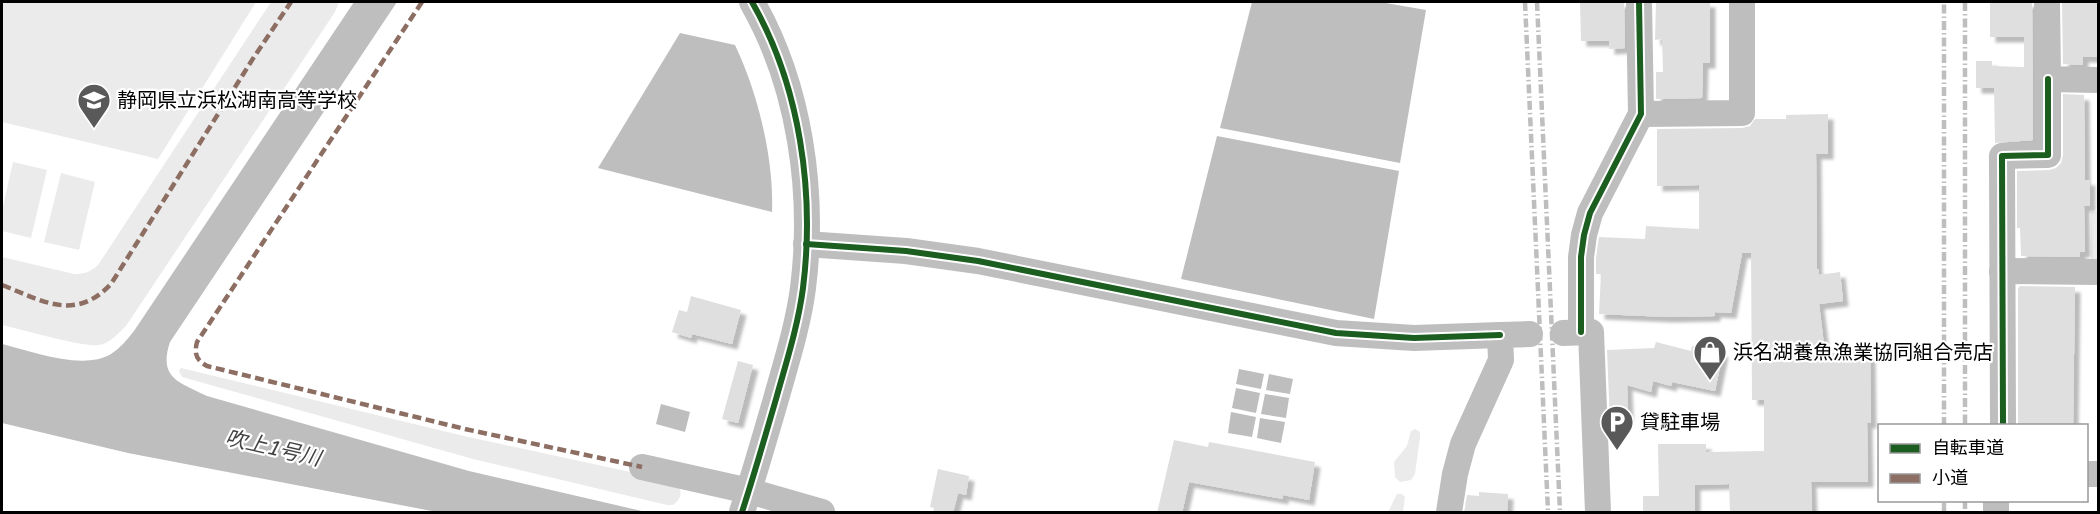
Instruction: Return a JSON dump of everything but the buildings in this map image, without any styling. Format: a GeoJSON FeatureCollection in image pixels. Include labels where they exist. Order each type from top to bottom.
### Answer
{"type":"FeatureCollection","features":[{"type":"Feature","properties":{"kind":"street"},"geometry":{"type":"LineString","coordinates":[[745,502],[795,333],[803,289],[806,244],[806,195],[797,126],[775,51],[752,2]]}},
{"type":"Feature","properties":{"kind":"street"},"geometry":{"type":"LineString","coordinates":[[1598,513],[1591,332],[1572,332],[1584,235],[1595,203],[1641,114],[1639,2]]}},
{"type":"Feature","properties":{"kind":"street"},"geometry":{"type":"LineString","coordinates":[[1641,114],[1742,113],[1742,2]]}},
{"type":"Feature","properties":{"kind":"street"},"geometry":{"type":"LineString","coordinates":[[2003,424],[2002,156],[2048,155],[2047,2]]}},
{"type":"Feature","properties":{"kind":"street"},"geometry":{"type":"LineString","coordinates":[[2048,79],[2098,80]]}},
{"type":"Feature","properties":{"kind":"street"},"geometry":{"type":"LineString","coordinates":[[806,244],[906,251],[978,261],[1336,333],[1414,338],[1530,334]]}},
{"type":"Feature","properties":{"kind":"street"},"geometry":{"type":"LineString","coordinates":[[2002,271],[2098,272]]}},
{"type":"Feature","properties":{"kind":"street"},"geometry":{"type":"LineString","coordinates":[[1449,513],[1455,474],[1463,444],[1501,360],[1500,335]]}},
{"type":"Feature","properties":{"kind":"street"},"geometry":{"type":"LineString","coordinates":[[642,467],[745,502],[822,513]]}},
{"type":"Feature","properties":{"kind":"shaded area","name":"静岡県立浜松湖南高等学校"},"geometry":{"type":"Polygon","coordinates":[[[2,2],[256,2],[158,159],[2,122],[2,2]]]}},
{"type":"Feature","properties":{"kind":"shaded area"},"geometry":{"type":"Polygon","coordinates":[[[271,2],[339,2],[335,12],[126,326],[107,342],[92,345],[2,325],[2,257],[74,274],[87,272],[98,265],[271,2]]]}},
{"type":"Feature","properties":{"kind":"shaded area"},"geometry":{"type":"Polygon","coordinates":[[[13,162],[47,170],[31,238],[2,231],[2,211],[13,162]]]}},
{"type":"Feature","properties":{"kind":"shaded area"},"geometry":{"type":"Polygon","coordinates":[[[61,173],[95,182],[79,250],[44,242],[61,173]]]}},
{"type":"Feature","properties":{"kind":"shaded area"},"geometry":{"type":"Polygon","coordinates":[[[2091,212],[2098,212],[2098,264],[2091,264],[2091,212]]]}},
{"type":"Feature","properties":{"kind":"shaded area"},"geometry":{"type":"Polygon","coordinates":[[[181,368],[464,436],[672,481],[679,485],[680,496],[673,505],[667,505],[473,459],[182,377],[179,371],[181,368]]]}},
{"type":"Feature","properties":{"kind":"shaded area"},"geometry":{"type":"Polygon","coordinates":[[[1415,429],[1420,432],[1420,437],[1415,474],[1411,480],[1400,482],[1395,477],[1394,462],[1407,446],[1411,431],[1415,429]]]}},
{"type":"Feature","properties":{"kind":"shaded area"},"geometry":{"type":"Polygon","coordinates":[[[1397,494],[1405,497],[1403,512],[1388,512],[1397,494]]]}},
{"type":"Feature","properties":{"kind":"water","name":"吹上1号川"},"geometry":{"type":"Polygon","coordinates":[[[354,2],[397,2],[170,342],[167,354],[169,371],[180,382],[207,396],[469,471],[646,512],[437,512],[128,453],[2,423],[2,344],[42,355],[86,361],[111,354],[120,346],[134,331],[354,2]]]}},
{"type":"Feature","properties":{"kind":"water"},"geometry":{"type":"Polygon","coordinates":[[[1252,2],[1380,2],[1426,10],[1400,163],[1220,128],[1252,2]]]}},
{"type":"Feature","properties":{"kind":"water"},"geometry":{"type":"Polygon","coordinates":[[[680,33],[735,45],[751,84],[763,127],[770,170],[772,212],[598,168],[680,33]]]}},
{"type":"Feature","properties":{"kind":"water"},"geometry":{"type":"Polygon","coordinates":[[[1217,136],[1399,171],[1374,319],[1181,279],[1217,136]]]}},
{"type":"Feature","properties":{"kind":"water"},"geometry":{"type":"Polygon","coordinates":[[[1239,369],[1264,374],[1261,389],[1236,384],[1239,369]]]}},
{"type":"Feature","properties":{"kind":"water"},"geometry":{"type":"Polygon","coordinates":[[[1269,374],[1293,379],[1290,394],[1266,390],[1269,374]]]}},
{"type":"Feature","properties":{"kind":"water"},"geometry":{"type":"Polygon","coordinates":[[[1236,388],[1260,393],[1256,413],[1232,408],[1236,388]]]}},
{"type":"Feature","properties":{"kind":"water"},"geometry":{"type":"Polygon","coordinates":[[[1265,394],[1289,398],[1286,418],[1261,414],[1265,394]]]}},
{"type":"Feature","properties":{"kind":"water"},"geometry":{"type":"Polygon","coordinates":[[[661,404],[690,412],[685,432],[656,424],[661,404]]]}},
{"type":"Feature","properties":{"kind":"water"},"geometry":{"type":"Polygon","coordinates":[[[1231,412],[1256,417],[1252,437],[1228,433],[1231,412]]]}},
{"type":"Feature","properties":{"kind":"water"},"geometry":{"type":"Polygon","coordinates":[[[1260,418],[1285,422],[1281,443],[1257,438],[1260,418]]]}},
{"type":"Feature","properties":{"kind":"railway"},"geometry":{"type":"LineString","coordinates":[[1525,2],[1548,512]]}},
{"type":"Feature","properties":{"kind":"railway"},"geometry":{"type":"LineString","coordinates":[[1537,2],[1560,512]]}},
{"type":"Feature","properties":{"kind":"railway"},"geometry":{"type":"LineString","coordinates":[[1944,2],[1944,424]]}},
{"type":"Feature","properties":{"kind":"railway"},"geometry":{"type":"LineString","coordinates":[[1965,2],[1965,424]]}},
{"type":"Feature","properties":{"kind":"railway"},"geometry":{"type":"LineString","coordinates":[[1944,502],[1944,512]]}},
{"type":"Feature","properties":{"kind":"railway"},"geometry":{"type":"LineString","coordinates":[[1965,502],[1965,512]]}},
{"type":"Feature","properties":{"kind":"marked path"},"geometry":{"type":"LineString","coordinates":[[2,285],[45,302],[72,305],[98,296],[111,284],[291,2]]}},
{"type":"Feature","properties":{"kind":"marked path"},"geometry":{"type":"LineString","coordinates":[[422,2],[197,342],[197,356],[207,366],[465,429],[642,467]]}},
{"type":"Feature","properties":{"kind":"cycle path"},"geometry":{"type":"LineString","coordinates":[[742,512],[795,330],[803,288],[807,215],[805,177],[792,104],[782,69],[752,2]]}},
{"type":"Feature","properties":{"kind":"cycle path"},"geometry":{"type":"LineString","coordinates":[[1581,332],[1581,257],[1590,213],[1641,114],[1639,2]]}},
{"type":"Feature","properties":{"kind":"cycle path"},"geometry":{"type":"LineString","coordinates":[[2003,424],[2002,156],[2048,155],[2048,79]]}},
{"type":"Feature","properties":{"kind":"cycle path"},"geometry":{"type":"LineString","coordinates":[[806,244],[906,251],[978,261],[1336,333],[1414,338],[1500,335]]}},
{"type":"Feature","properties":{"kind":"place","name":"静岡県立浜松湖南高等学校"},"geometry":{"type":"Point","coordinates":[94,129]}},
{"type":"Feature","properties":{"kind":"place","name":"浜名湖養魚漁業協同組合売店"},"geometry":{"type":"Point","coordinates":[1710,381]}},
{"type":"Feature","properties":{"kind":"place","name":"貸駐車場"},"geometry":{"type":"Point","coordinates":[1617,451]}}]}
